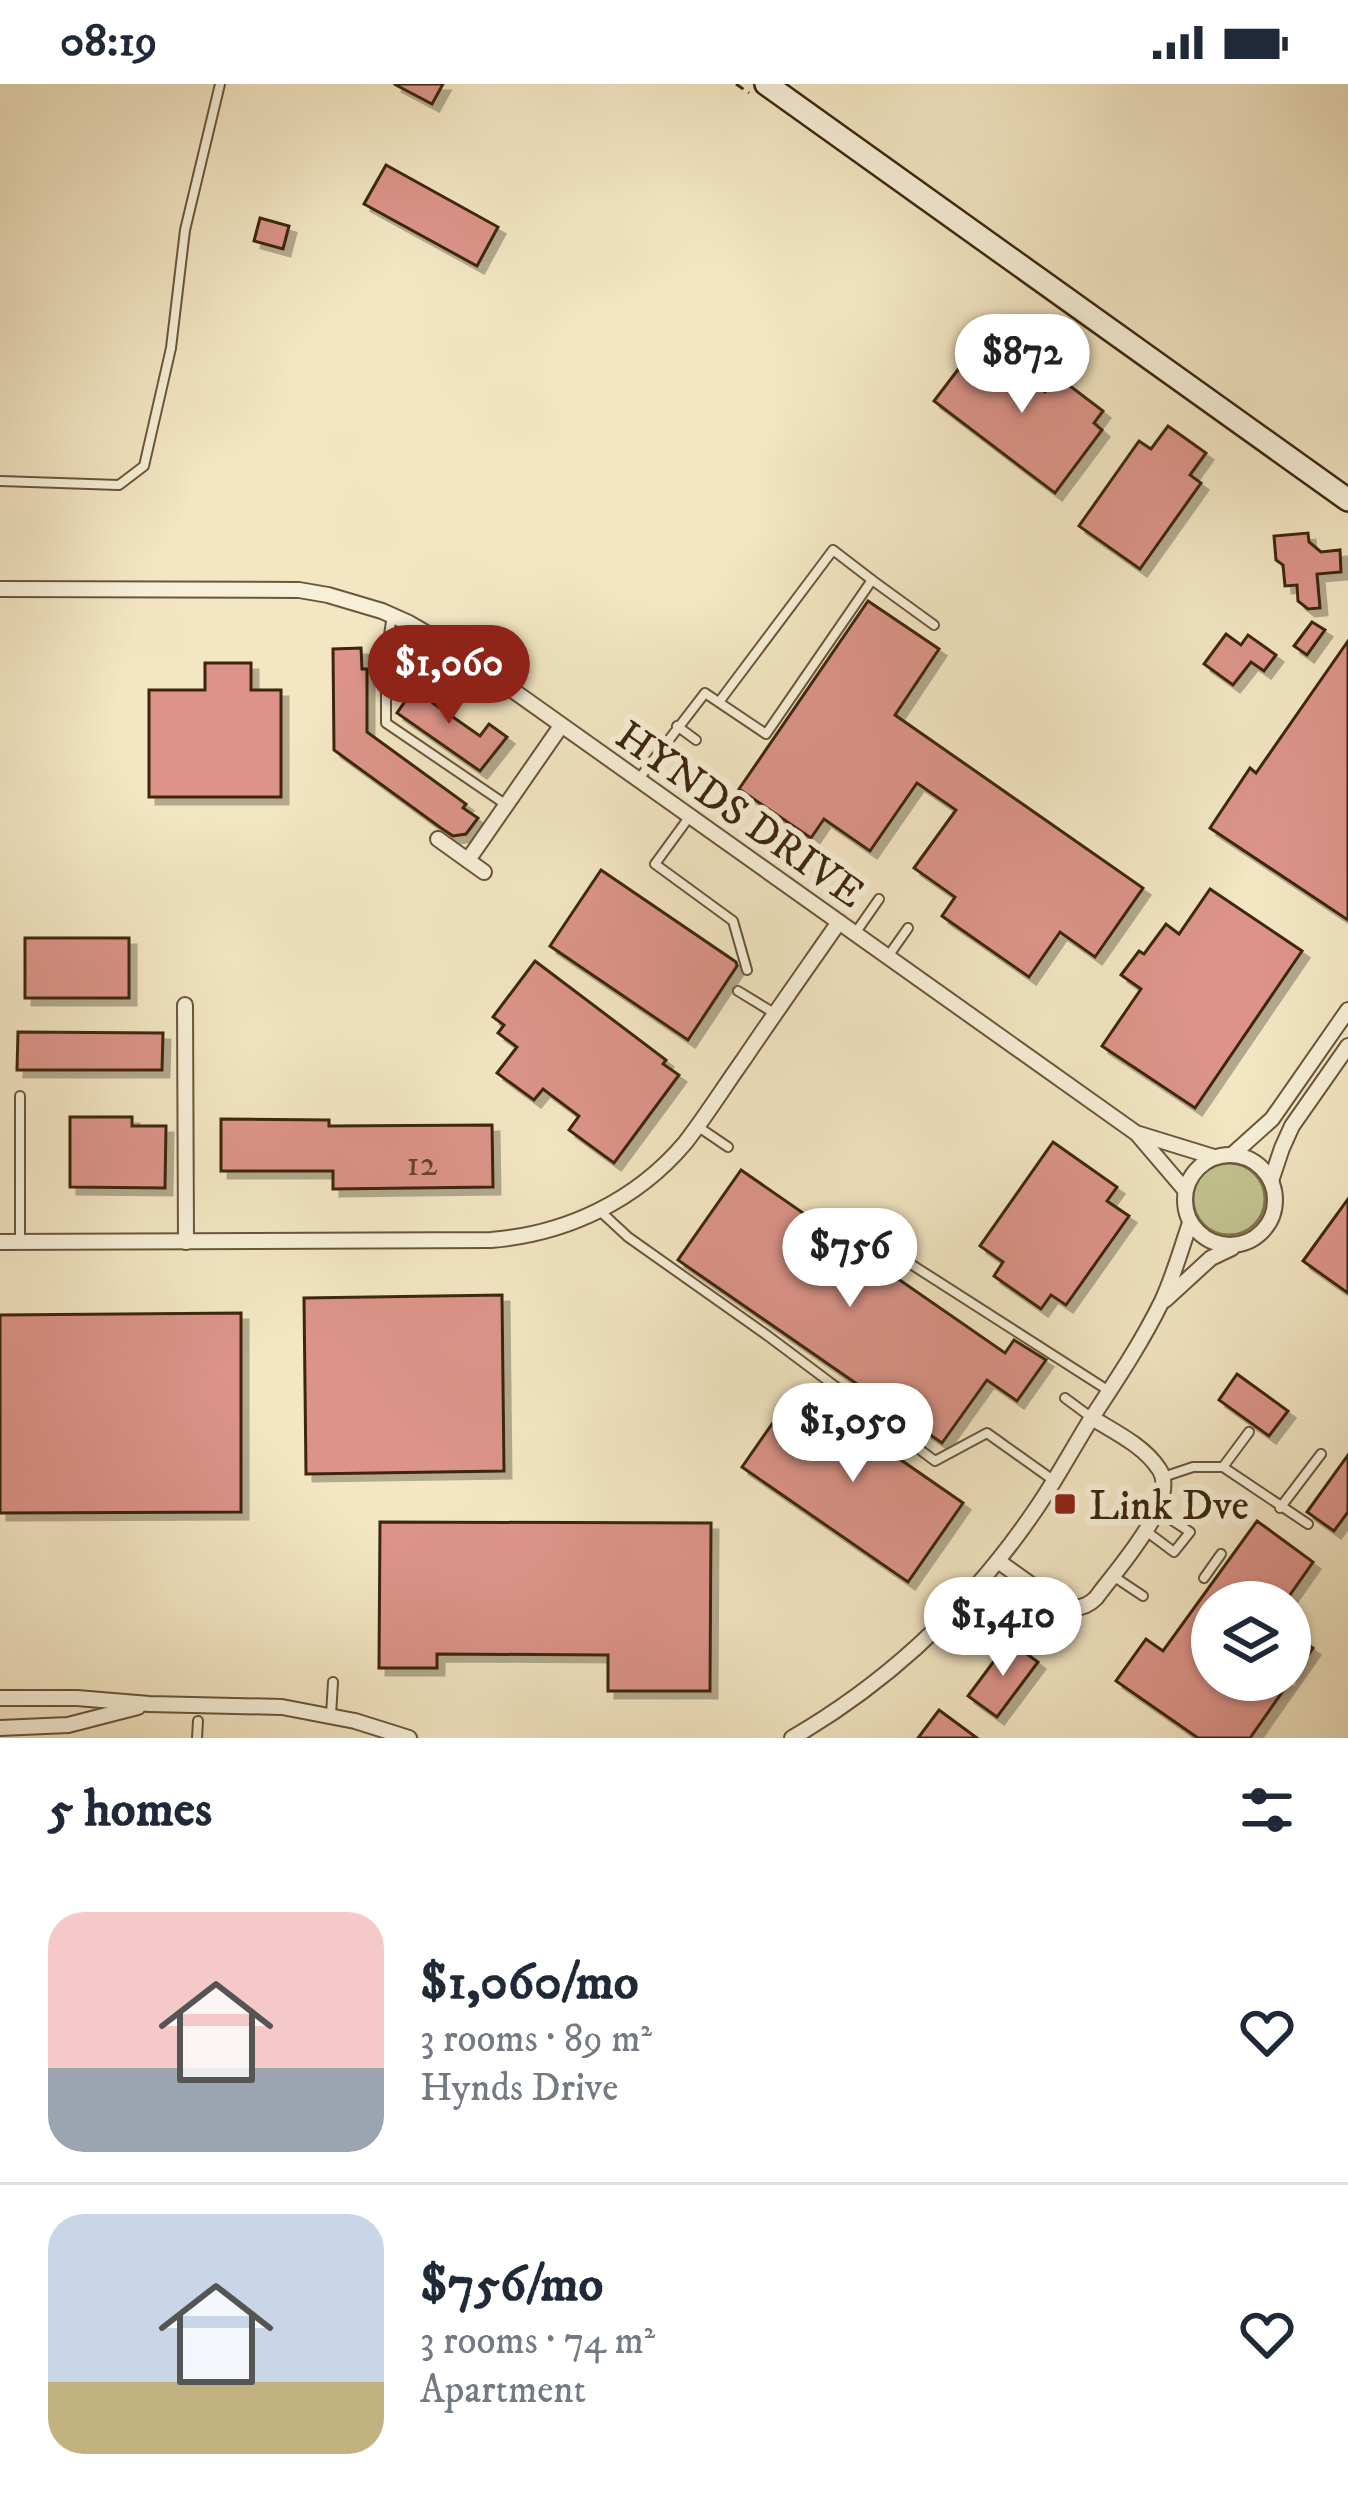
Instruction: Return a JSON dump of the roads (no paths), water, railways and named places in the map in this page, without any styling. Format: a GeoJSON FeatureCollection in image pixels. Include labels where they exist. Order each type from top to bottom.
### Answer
{"type":"FeatureCollection","features":[{"type":"Feature","properties":{"kind":"main road"},"geometry":{"type":"LineString","coordinates":[[766,84],[1348,500]]}},
{"type":"Feature","properties":{"kind":"street","name":"HYNDS DRIVE"},"geometry":{"type":"LineString","coordinates":[[0,590],[299,590],[392,615],[456,650],[1136,1133],[1185,1190]]}},
{"type":"Feature","properties":{"kind":"street"},"geometry":{"type":"LineString","coordinates":[[468,860],[561,726]]}},
{"type":"Feature","properties":{"kind":"street"},"geometry":{"type":"LineString","coordinates":[[438,839],[484,872]]}},
{"type":"Feature","properties":{"kind":"street"},"geometry":{"type":"LineString","coordinates":[[0,1242],[491,1240],[545,1232],[600,1211],[657,1171],[697,1126],[839,922]]}},
{"type":"Feature","properties":{"kind":"street"},"geometry":{"type":"LineString","coordinates":[[185,1005],[186,1242]]}},
{"type":"Feature","properties":{"kind":"street"},"geometry":{"type":"LineString","coordinates":[[1233,1154],[1272,1119],[1348,1010]]}},
{"type":"Feature","properties":{"kind":"street"},"geometry":{"type":"LineString","coordinates":[[1271,1181],[1292,1126],[1348,1046]]}},
{"type":"Feature","properties":{"kind":"street","name":"HYNDS DRIVE"},"geometry":{"type":"LineString","coordinates":[[1136,1133],[1214,1157]]}},
{"type":"Feature","properties":{"kind":"street"},"geometry":{"type":"LineString","coordinates":[[1161,1304],[1211,1258],[1239,1244],[1260,1233],[1270,1220],[1275,1205],[1271,1181],[1259,1165],[1233,1154],[1214,1157],[1195,1170],[1185,1190],[1185,1207],[1190,1223],[1208,1240],[1239,1244]]}},
{"type":"Feature","properties":{"kind":"street"},"geometry":{"type":"LineString","coordinates":[[793,1738],[897,1665],[941,1625],[998,1561],[1054,1481],[1161,1304],[1190,1223]]}},
{"type":"Feature","properties":{"kind":"street"},"geometry":{"type":"LineString","coordinates":[[998,1561],[1047,1598],[1076,1609],[1091,1603],[1158,1511],[1164,1495],[1163,1477],[1137,1448],[1092,1418]]}},
{"type":"Feature","properties":{"kind":"street"},"geometry":{"type":"LineString","coordinates":[[0,1698],[256,1705],[331,1715],[409,1738]]}},
{"type":"Feature","properties":{"kind":"street"},"geometry":{"type":"LineString","coordinates":[[0,1728],[68,1725],[149,1705]]}},
{"type":"Feature","properties":{"kind":"lane"},"geometry":{"type":"LineString","coordinates":[[0,482],[119,485],[144,466],[171,348],[184,230],[220,84]]}},
{"type":"Feature","properties":{"kind":"lane"},"geometry":{"type":"LineString","coordinates":[[719,702],[833,550],[934,625]]}},
{"type":"Feature","properties":{"kind":"lane"},"geometry":{"type":"LineString","coordinates":[[638,780],[705,692],[766,734],[872,580]]}},
{"type":"Feature","properties":{"kind":"lane"},"geometry":{"type":"LineString","coordinates":[[392,615],[386,655],[386,723],[506,805]]}},
{"type":"Feature","properties":{"kind":"lane"},"geometry":{"type":"LineString","coordinates":[[677,726],[696,740]]}},
{"type":"Feature","properties":{"kind":"lane"},"geometry":{"type":"LineString","coordinates":[[690,816],[655,865],[733,921],[747,970]]}},
{"type":"Feature","properties":{"kind":"lane"},"geometry":{"type":"LineString","coordinates":[[855,933],[879,899]]}},
{"type":"Feature","properties":{"kind":"lane"},"geometry":{"type":"LineString","coordinates":[[888,957],[908,928]]}},
{"type":"Feature","properties":{"kind":"lane"},"geometry":{"type":"LineString","coordinates":[[738,991],[775,1014]]}},
{"type":"Feature","properties":{"kind":"lane"},"geometry":{"type":"LineString","coordinates":[[20,1096],[20,1242]]}},
{"type":"Feature","properties":{"kind":"lane"},"geometry":{"type":"LineString","coordinates":[[697,1126],[728,1147]]}},
{"type":"Feature","properties":{"kind":"lane"},"geometry":{"type":"LineString","coordinates":[[600,1211],[628,1237],[935,1461],[987,1433],[1054,1481]]}},
{"type":"Feature","properties":{"kind":"lane"},"geometry":{"type":"LineString","coordinates":[[892,1252],[1110,1391]]}},
{"type":"Feature","properties":{"kind":"lane"},"geometry":{"type":"LineString","coordinates":[[1065,1398],[1092,1418]]}},
{"type":"Feature","properties":{"kind":"lane"},"geometry":{"type":"LineString","coordinates":[[1223,1467],[1249,1432]]}},
{"type":"Feature","properties":{"kind":"lane"},"geometry":{"type":"LineString","coordinates":[[1280,1508],[1321,1454]]}},
{"type":"Feature","properties":{"kind":"lane"},"geometry":{"type":"LineString","coordinates":[[1163,1477],[1193,1467],[1223,1467],[1308,1524]]}},
{"type":"Feature","properties":{"kind":"lane"},"geometry":{"type":"LineString","coordinates":[[1144,1531],[1174,1552],[1190,1532],[1158,1511]]}},
{"type":"Feature","properties":{"kind":"lane"},"geometry":{"type":"LineString","coordinates":[[1204,1578],[1221,1554]]}},
{"type":"Feature","properties":{"kind":"lane"},"geometry":{"type":"LineString","coordinates":[[1112,1576],[1143,1597]]}},
{"type":"Feature","properties":{"kind":"lane"},"geometry":{"type":"LineString","coordinates":[[331,1715],[333,1682]]}},
{"type":"Feature","properties":{"kind":"lane"},"geometry":{"type":"LineString","coordinates":[[197,1738],[198,1721]]}},
{"type":"Feature","properties":{"kind":"place","name":"Link Dve"},"geometry":{"type":"Point","coordinates":[1065,1504]}}]}
